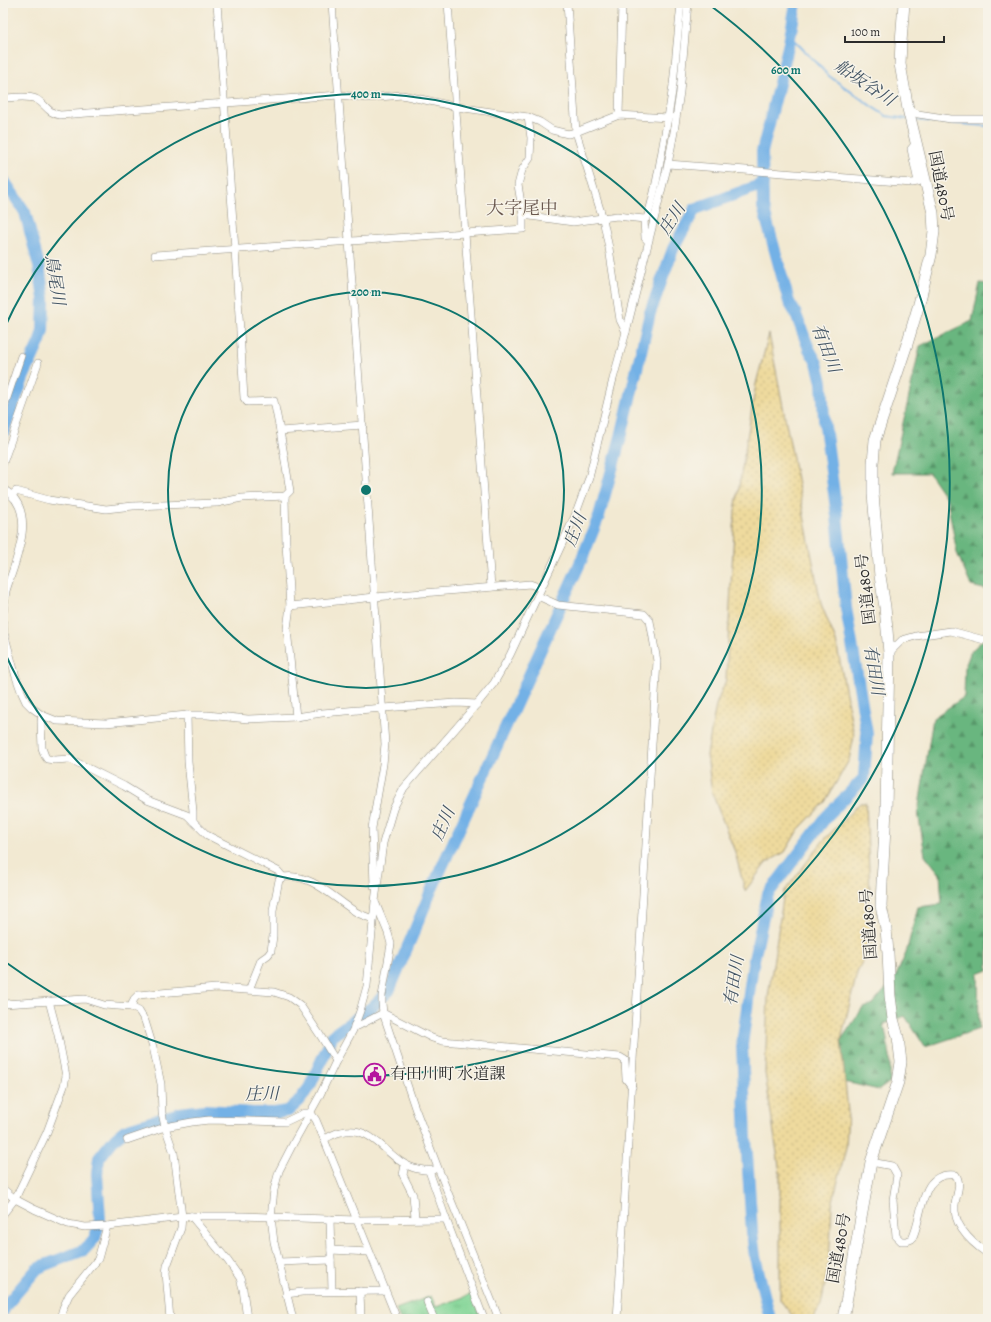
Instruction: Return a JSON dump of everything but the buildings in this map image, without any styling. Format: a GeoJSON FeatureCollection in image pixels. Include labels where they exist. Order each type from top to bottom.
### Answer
{"type":"FeatureCollection","features":[{"type":"Feature","properties":{"kind":"highway","name":"国道480号"},"geometry":{"type":"LineString","coordinates":[[843,1319],[871,1162],[898,1082],[901,1062],[890,996],[888,945],[882,906],[886,810],[889,653],[885,607],[880,576],[873,494],[873,463],[875,440],[919,304],[931,255],[934,232],[933,213],[908,109],[900,64],[904,3]]}},
{"type":"Feature","properties":{"kind":"street"},"geometry":{"type":"LineString","coordinates":[[12,495],[16,491],[50,500],[106,509],[133,506],[217,503],[242,498],[284,496],[290,491],[274,401],[247,402],[244,398],[217,3]]}},
{"type":"Feature","properties":{"kind":"street"},"geometry":{"type":"LineString","coordinates":[[332,3],[385,744],[372,828],[372,864],[375,901],[391,944],[382,1003],[415,1108],[499,1319]]}},
{"type":"Feature","properties":{"kind":"street"},"geometry":{"type":"LineString","coordinates":[[448,3],[492,587]]}},
{"type":"Feature","properties":{"kind":"street"},"geometry":{"type":"LineString","coordinates":[[567,3],[576,132],[603,219],[620,320],[626,332]]}},
{"type":"Feature","properties":{"kind":"street"},"geometry":{"type":"LineString","coordinates":[[619,115],[622,3]]}},
{"type":"Feature","properties":{"kind":"street"},"geometry":{"type":"LineString","coordinates":[[292,1319],[274,1242],[271,1217],[274,1190],[279,1171],[311,1113],[354,1026],[367,986],[375,901],[383,843],[393,809],[404,788],[494,683],[507,661],[542,588],[575,516],[589,478],[648,241],[670,164],[680,92],[685,3]]}},
{"type":"Feature","properties":{"kind":"street"},"geometry":{"type":"LineString","coordinates":[[648,241],[645,238],[644,219],[647,218],[653,200],[661,161],[685,3]]}},
{"type":"Feature","properties":{"kind":"street"},"geometry":{"type":"LineString","coordinates":[[668,118],[670,118],[675,94],[680,92]]}},
{"type":"Feature","properties":{"kind":"street"},"geometry":{"type":"LineString","coordinates":[[3,98],[36,99],[50,112],[60,115],[339,95],[368,98],[402,95],[457,107],[528,117],[540,122],[552,130],[568,134],[619,115],[668,118]]}},
{"type":"Feature","properties":{"kind":"street"},"geometry":{"type":"LineString","coordinates":[[908,109],[918,114],[951,119],[988,119]]}},
{"type":"Feature","properties":{"kind":"street"},"geometry":{"type":"LineString","coordinates":[[155,255],[523,229],[523,215],[518,185],[522,170],[530,158],[531,138],[528,117]]}},
{"type":"Feature","properties":{"kind":"street"},"geometry":{"type":"LineString","coordinates":[[670,164],[912,183],[918,182],[911,148],[916,143]]}},
{"type":"Feature","properties":{"kind":"street"},"geometry":{"type":"LineString","coordinates":[[523,215],[573,222],[617,216],[644,219]]}},
{"type":"Feature","properties":{"kind":"street"},"geometry":{"type":"LineString","coordinates":[[3,410],[21,356]]}},
{"type":"Feature","properties":{"kind":"street"},"geometry":{"type":"LineString","coordinates":[[3,463],[38,363]]}},
{"type":"Feature","properties":{"kind":"street"},"geometry":{"type":"LineString","coordinates":[[280,431],[363,425]]}},
{"type":"Feature","properties":{"kind":"street"},"geometry":{"type":"LineString","coordinates":[[3,489],[12,495],[21,511],[23,527],[21,541],[6,594],[3,613]]}},
{"type":"Feature","properties":{"kind":"street"},"geometry":{"type":"LineString","coordinates":[[284,496],[290,606],[287,629],[296,717]]}},
{"type":"Feature","properties":{"kind":"street"},"geometry":{"type":"LineString","coordinates":[[290,606],[375,597],[530,584],[542,588]]}},
{"type":"Feature","properties":{"kind":"street"},"geometry":{"type":"LineString","coordinates":[[538,596],[558,606],[644,614],[650,621],[657,661],[617,1319]]}},
{"type":"Feature","properties":{"kind":"street"},"geometry":{"type":"LineString","coordinates":[[3,623],[4,633],[20,690],[26,702],[42,715],[58,721],[106,723],[187,715],[207,715],[248,719],[296,717],[322,713],[456,703],[477,704]]}},
{"type":"Feature","properties":{"kind":"street"},"geometry":{"type":"LineString","coordinates":[[889,653],[902,640],[916,636],[950,631],[988,641]]}},
{"type":"Feature","properties":{"kind":"street"},"geometry":{"type":"LineString","coordinates":[[42,715],[40,721],[42,748],[47,759],[70,759],[124,786],[147,800],[187,815],[207,834],[278,871],[283,877]]}},
{"type":"Feature","properties":{"kind":"street"},"geometry":{"type":"LineString","coordinates":[[187,715],[188,762],[193,821]]}},
{"type":"Feature","properties":{"kind":"street"},"geometry":{"type":"LineString","coordinates":[[372,828],[376,838],[382,837],[386,831]]}},
{"type":"Feature","properties":{"kind":"street"},"geometry":{"type":"LineString","coordinates":[[249,990],[261,960],[271,951],[273,936],[273,910],[279,880],[283,877],[295,877],[312,883],[356,913],[373,919]]}},
{"type":"Feature","properties":{"kind":"street"},"geometry":{"type":"LineString","coordinates":[[131,1007],[138,995],[211,988],[274,992],[289,997],[300,1005],[336,1061]]}},
{"type":"Feature","properties":{"kind":"street"},"geometry":{"type":"LineString","coordinates":[[3,1004],[85,999],[104,1005],[131,1007],[139,1011],[145,1021],[153,1046],[161,1084],[162,1113],[165,1128],[174,1153],[182,1217],[181,1228],[167,1266],[166,1273],[170,1319]]}},
{"type":"Feature","properties":{"kind":"street"},"geometry":{"type":"LineString","coordinates":[[3,1214],[14,1199],[47,1132],[64,1086],[66,1076],[58,1035],[48,1001]]}},
{"type":"Feature","properties":{"kind":"street"},"geometry":{"type":"LineString","coordinates":[[384,1013],[432,1038],[442,1041],[620,1057],[625,1060],[626,1080],[632,1087]]}},
{"type":"Feature","properties":{"kind":"street"},"geometry":{"type":"LineString","coordinates":[[354,1026],[358,1026],[384,1013]]}},
{"type":"Feature","properties":{"kind":"street"},"geometry":{"type":"LineString","coordinates":[[126,1140],[165,1128],[192,1122],[209,1120],[285,1122],[304,1113],[311,1113]]}},
{"type":"Feature","properties":{"kind":"street"},"geometry":{"type":"LineString","coordinates":[[311,1113],[316,1120],[324,1139],[397,1319]]}},
{"type":"Feature","properties":{"kind":"street"},"geometry":{"type":"LineString","coordinates":[[324,1139],[349,1130],[360,1131],[371,1137],[405,1165],[429,1171],[438,1168]]}},
{"type":"Feature","properties":{"kind":"street"},"geometry":{"type":"LineString","coordinates":[[871,1162],[892,1166],[897,1175],[893,1200],[896,1236],[901,1241],[912,1239],[916,1232],[925,1193],[929,1185],[940,1176],[948,1174],[956,1175],[959,1185],[955,1206],[956,1217],[965,1235],[988,1254]]}},
{"type":"Feature","properties":{"kind":"street"},"geometry":{"type":"LineString","coordinates":[[405,1165],[403,1175],[413,1195],[415,1218]]}},
{"type":"Feature","properties":{"kind":"street"},"geometry":{"type":"LineString","coordinates":[[429,1171],[484,1319]]}},
{"type":"Feature","properties":{"kind":"street"},"geometry":{"type":"LineString","coordinates":[[3,1189],[14,1199],[54,1218],[73,1225],[85,1227],[107,1226],[191,1216],[356,1220],[446,1218]]}},
{"type":"Feature","properties":{"kind":"street"},"geometry":{"type":"LineString","coordinates":[[191,1216],[240,1278],[247,1319]]}},
{"type":"Feature","properties":{"kind":"street"},"geometry":{"type":"LineString","coordinates":[[330,1219],[332,1292]]}},
{"type":"Feature","properties":{"kind":"street"},"geometry":{"type":"LineString","coordinates":[[60,1319],[69,1295],[98,1259],[107,1226]]}},
{"type":"Feature","properties":{"kind":"street"},"geometry":{"type":"LineString","coordinates":[[331,1250],[369,1252]]}},
{"type":"Feature","properties":{"kind":"street"},"geometry":{"type":"LineString","coordinates":[[279,1262],[331,1260]]}},
{"type":"Feature","properties":{"kind":"street"},"geometry":{"type":"LineString","coordinates":[[360,1291],[361,1319]]}},
{"type":"Feature","properties":{"kind":"street"},"geometry":{"type":"LineString","coordinates":[[286,1294],[385,1291]]}},
{"type":"Feature","properties":{"kind":"street"},"geometry":{"type":"LineString","coordinates":[[427,1302],[434,1319]]}},
{"type":"Feature","properties":{"kind":"green space"},"geometry":{"type":"Polygon","coordinates":[[[980,283],[988,284],[988,590],[971,586],[957,553],[947,499],[929,473],[892,473],[920,346],[972,321],[980,283]]]}},
{"type":"Feature","properties":{"kind":"green space"},"geometry":{"type":"Polygon","coordinates":[[[988,635],[988,970],[978,974],[979,1029],[925,1047],[905,1016],[884,1024],[890,1056],[890,1082],[879,1090],[845,1082],[841,1040],[862,1009],[873,1004],[895,978],[906,953],[918,907],[942,904],[940,874],[925,855],[918,812],[933,718],[964,697],[965,667],[971,651],[988,635]]]}},
{"type":"Feature","properties":{"kind":"green space"},"geometry":{"type":"Polygon","coordinates":[[[472,1294],[482,1319],[400,1319],[396,1309],[431,1296],[436,1307],[472,1294]]]}},
{"type":"Feature","properties":{"kind":"sand"},"geometry":{"type":"Polygon","coordinates":[[[769,334],[821,604],[836,641],[854,736],[849,760],[825,802],[798,830],[785,852],[766,863],[745,891],[735,852],[712,793],[707,755],[716,705],[726,680],[735,511],[756,384],[769,334]]]}},
{"type":"Feature","properties":{"kind":"sand"},"geometry":{"type":"Polygon","coordinates":[[[860,803],[866,803],[872,939],[857,973],[841,1040],[848,1112],[846,1148],[832,1205],[829,1262],[821,1305],[812,1319],[795,1319],[780,1300],[780,1173],[765,1073],[768,997],[784,892],[823,841],[860,803]]]}},
{"type":"Feature","properties":{"kind":"waterway","name":"有田川"},"geometry":{"type":"LineString","coordinates":[[770,1319],[755,1257],[746,1138],[742,1045],[753,964],[768,894],[827,816],[864,778],[867,734],[846,608],[837,516],[824,419],[822,382],[817,363],[809,349],[795,312],[789,302],[763,207],[762,152],[789,43],[796,3]]}},
{"type":"Feature","properties":{"kind":"waterway","name":"船坂谷川"},"geometry":{"type":"LineString","coordinates":[[790,36],[829,76],[871,106],[886,116],[907,119]]}},
{"type":"Feature","properties":{"kind":"waterway","name":"船坂谷川"},"geometry":{"type":"LineString","coordinates":[[915,120],[988,126]]}},
{"type":"Feature","properties":{"kind":"waterway","name":"鳥尾川"},"geometry":{"type":"LineString","coordinates":[[3,179],[25,212],[39,266],[44,299],[43,330],[40,341],[24,376],[3,433]]}},
{"type":"Feature","properties":{"kind":"waterway","name":"庄川"},"geometry":{"type":"LineString","coordinates":[[3,1311],[7,1304],[37,1269],[84,1250],[95,1238],[100,1219],[97,1174],[99,1158],[115,1138],[125,1130],[180,1113],[205,1110],[253,1113],[275,1113],[288,1111],[299,1101],[309,1088],[333,1035],[371,1008],[389,991],[431,891],[581,561],[599,516],[622,433],[650,313],[673,249],[695,209],[763,184]]}},
{"type":"Feature","properties":{"kind":"place","name":"有田川町 水道課"},"geometry":{"type":"Point","coordinates":[375,1074]}},
{"type":"Feature","properties":{"kind":"district","name":"大字尾中"},"geometry":{"type":"Point","coordinates":[522,208]}}]}
